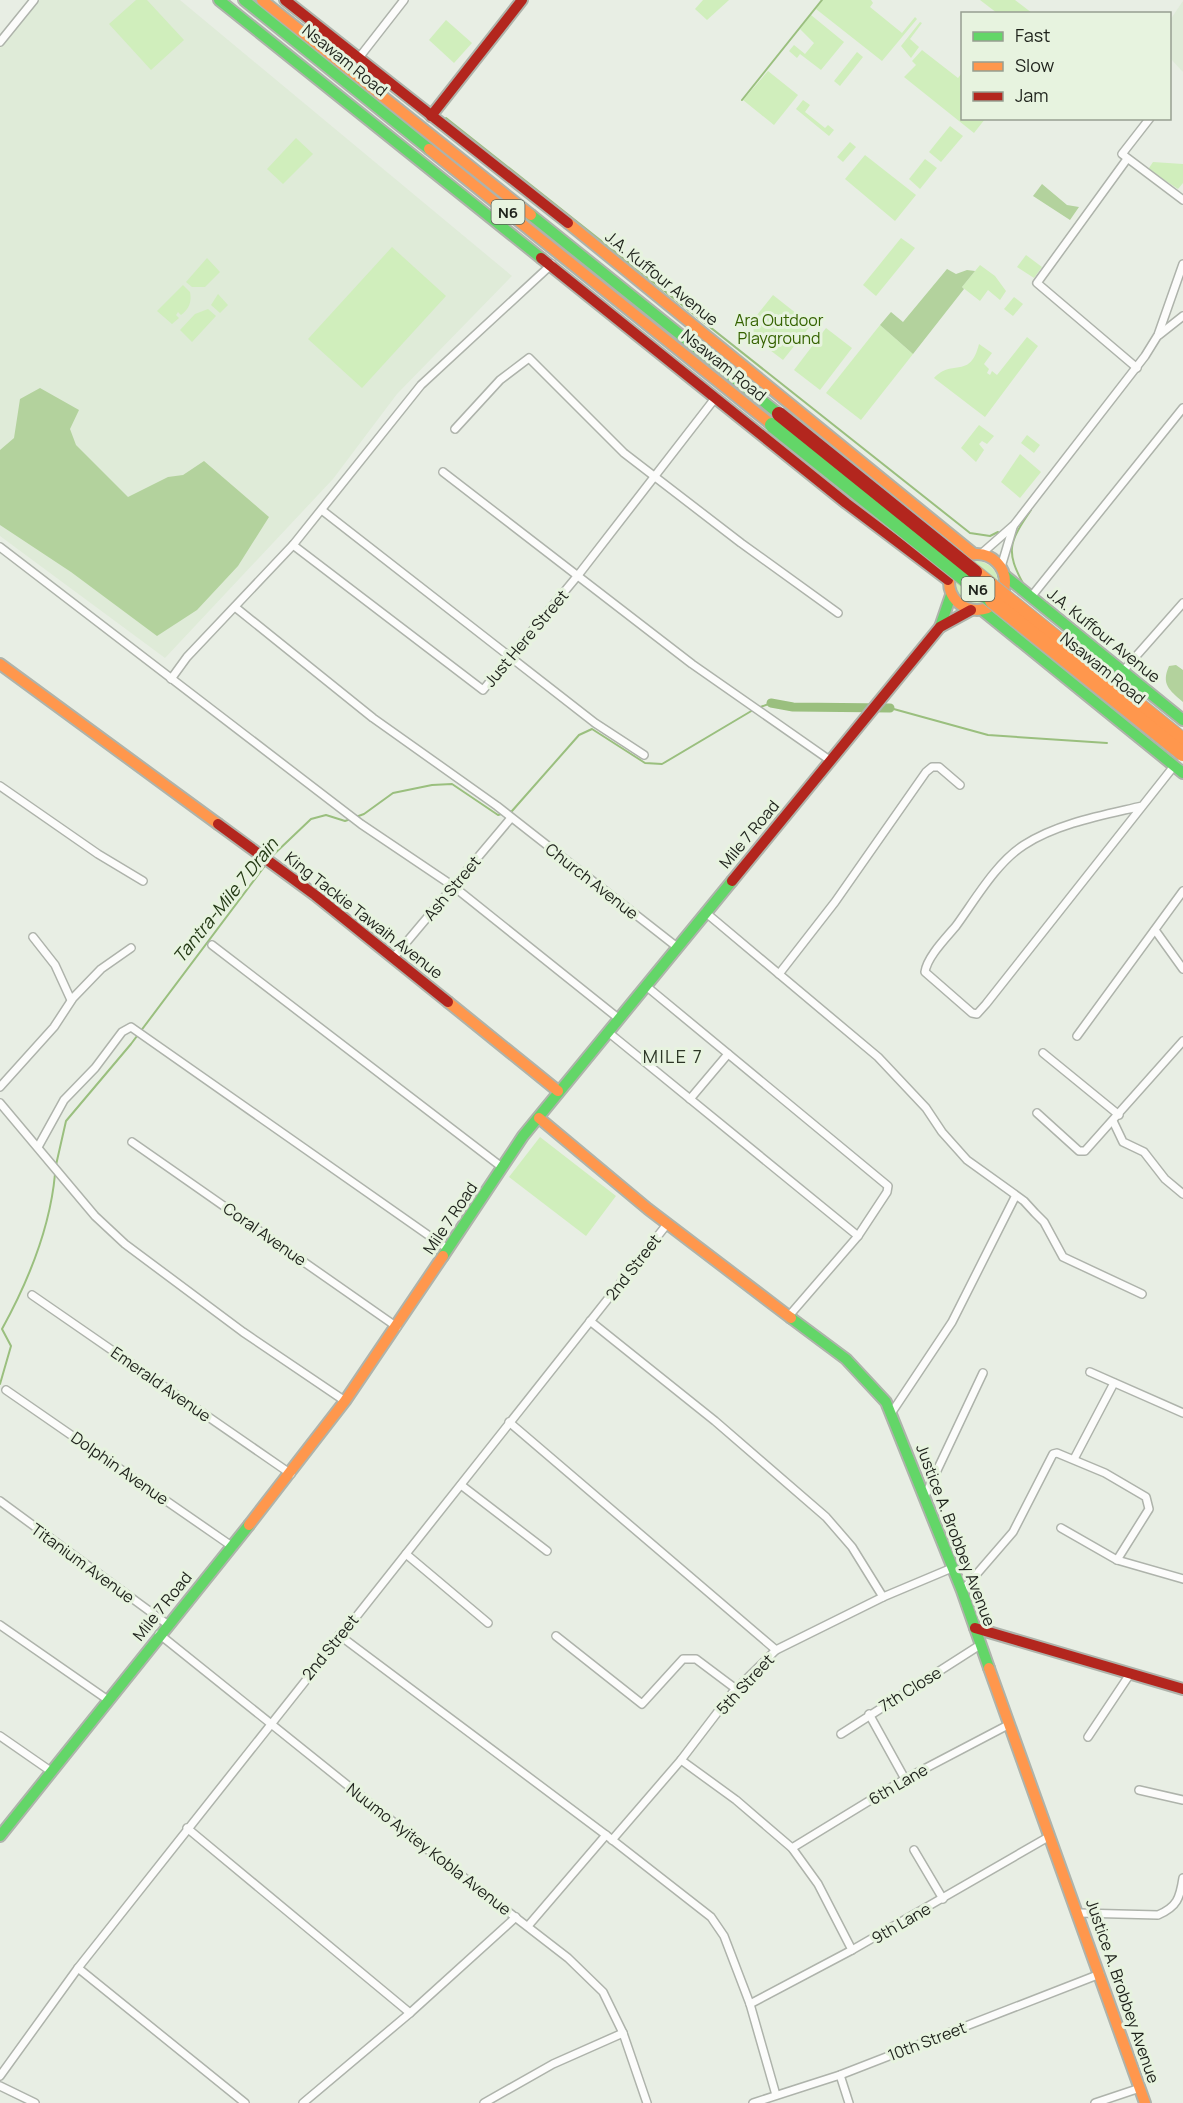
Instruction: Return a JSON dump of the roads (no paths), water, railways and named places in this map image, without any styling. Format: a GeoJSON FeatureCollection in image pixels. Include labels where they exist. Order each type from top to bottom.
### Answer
{"type":"FeatureCollection","features":[{"type":"Feature","properties":{"kind":"main road"},"geometry":{"type":"LineString","coordinates":[[219,0],[552,264],[846,503],[948,580]]}},
{"type":"Feature","properties":{"kind":"main road","name":"Nsawam Road"},"geometry":{"type":"LineString","coordinates":[[244,0],[1183,740]]}},
{"type":"Feature","properties":{"kind":"main road","name":"Nsawam Road"},"geometry":{"type":"LineString","coordinates":[[262,0],[1183,754]]}},
{"type":"Feature","properties":{"kind":"main road","name":"J.A. Kuffour Avenue"},"geometry":{"type":"LineString","coordinates":[[285,0],[977,554]]}},
{"type":"Feature","properties":{"kind":"main road"},"geometry":{"type":"LineString","coordinates":[[431,116],[522,0]]}},
{"type":"Feature","properties":{"kind":"main road"},"geometry":{"type":"LineString","coordinates":[[940,627],[977,610],[996,603],[1004,590],[1003,571],[991,557],[977,554],[961,558],[952,568],[948,580],[951,595],[959,605],[977,610],[1178,770]]}},
{"type":"Feature","properties":{"kind":"main road","name":"J.A. Kuffour Avenue"},"geometry":{"type":"LineString","coordinates":[[1003,571],[1031,597],[1183,720]]}},
{"type":"Feature","properties":{"kind":"main road"},"geometry":{"type":"LineString","coordinates":[[940,627],[951,595]]}},
{"type":"Feature","properties":{"kind":"main road","name":"Mile 7 Road"},"geometry":{"type":"LineString","coordinates":[[0,1836],[53,1772],[163,1629],[291,1474],[397,1327],[523,1136],[940,627]]}},
{"type":"Feature","properties":{"kind":"main road","name":"King Tackie Tawaih Avenue"},"geometry":{"type":"LineString","coordinates":[[0,664],[394,957],[558,1091]]}},
{"type":"Feature","properties":{"kind":"main road","name":"Justice A. Brobbey Avenue"},"geometry":{"type":"LineString","coordinates":[[539,1118],[877,1389],[891,1412],[962,1591],[1145,2103]]}},
{"type":"Feature","properties":{"kind":"main road"},"geometry":{"type":"LineString","coordinates":[[975,1628],[1183,1689]]}},
{"type":"Feature","properties":{"kind":"street"},"geometry":{"type":"LineString","coordinates":[[0,42],[34,0]]}},
{"type":"Feature","properties":{"kind":"street"},"geometry":{"type":"LineString","coordinates":[[358,59],[404,0]]}},
{"type":"Feature","properties":{"kind":"street"},"geometry":{"type":"LineString","coordinates":[[1148,120],[1122,151],[1126,159],[1183,200]]}},
{"type":"Feature","properties":{"kind":"street"},"geometry":{"type":"LineString","coordinates":[[1126,159],[1037,283],[1137,368]]}},
{"type":"Feature","properties":{"kind":"street"},"geometry":{"type":"LineString","coordinates":[[171,678],[187,657],[323,511],[421,385],[552,264]]}},
{"type":"Feature","properties":{"kind":"street"},"geometry":{"type":"LineString","coordinates":[[977,554],[1014,525],[1137,368],[1158,335],[1183,264]]}},
{"type":"Feature","properties":{"kind":"street"},"geometry":{"type":"LineString","coordinates":[[1158,335],[1183,316]]}},
{"type":"Feature","properties":{"kind":"street"},"geometry":{"type":"LineString","coordinates":[[454,429],[500,380],[529,358],[597,427],[656,477],[838,614]]}},
{"type":"Feature","properties":{"kind":"street","name":"Just Here Street"},"geometry":{"type":"LineString","coordinates":[[293,545],[480,690],[486,689],[656,477],[716,397]]}},
{"type":"Feature","properties":{"kind":"street"},"geometry":{"type":"LineString","coordinates":[[1031,597],[1183,408]]}},
{"type":"Feature","properties":{"kind":"street"},"geometry":{"type":"LineString","coordinates":[[443,472],[579,574],[692,664],[831,761]]}},
{"type":"Feature","properties":{"kind":"street"},"geometry":{"type":"LineString","coordinates":[[323,511],[595,723],[644,755]]}},
{"type":"Feature","properties":{"kind":"street"},"geometry":{"type":"LineString","coordinates":[[1003,571],[1014,525]]}},
{"type":"Feature","properties":{"kind":"street"},"geometry":{"type":"LineString","coordinates":[[0,548],[361,824],[453,886],[618,1018]]}},
{"type":"Feature","properties":{"kind":"street"},"geometry":{"type":"LineString","coordinates":[[1123,671],[1183,603]]}},
{"type":"Feature","properties":{"kind":"street","name":"Church Avenue"},"geometry":{"type":"LineString","coordinates":[[235,607],[373,718],[497,806],[508,817],[676,947]]}},
{"type":"Feature","properties":{"kind":"street"},"geometry":{"type":"LineString","coordinates":[[779,974],[836,902],[927,772],[932,767],[939,767],[960,785]]}},
{"type":"Feature","properties":{"kind":"street"},"geometry":{"type":"LineString","coordinates":[[1142,806],[1102,815],[1045,835],[1023,846],[1006,862],[972,905],[936,952],[925,972],[972,1013],[977,1014],[1142,806],[1178,770]]}},
{"type":"Feature","properties":{"kind":"street"},"geometry":{"type":"LineString","coordinates":[[0,786],[143,881]]}},
{"type":"Feature","properties":{"kind":"street","name":"Ash Street"},"geometry":{"type":"LineString","coordinates":[[394,957],[508,817]]}},
{"type":"Feature","properties":{"kind":"street"},"geometry":{"type":"LineString","coordinates":[[1077,1036],[1183,891]]}},
{"type":"Feature","properties":{"kind":"street"},"geometry":{"type":"LineString","coordinates":[[705,912],[878,1057],[926,1108],[942,1132],[967,1160],[1015,1197],[1024,1201],[1044,1222],[1063,1257],[1142,1294]]}},
{"type":"Feature","properties":{"kind":"street"},"geometry":{"type":"LineString","coordinates":[[1155,930],[1183,969]]}},
{"type":"Feature","properties":{"kind":"street"},"geometry":{"type":"LineString","coordinates":[[33,937],[55,965],[71,1000]]}},
{"type":"Feature","properties":{"kind":"street"},"geometry":{"type":"LineString","coordinates":[[212,945],[503,1168]]}},
{"type":"Feature","properties":{"kind":"street"},"geometry":{"type":"LineString","coordinates":[[0,1088],[54,1027],[71,1000],[101,969],[131,948]]}},
{"type":"Feature","properties":{"kind":"street"},"geometry":{"type":"LineString","coordinates":[[646,986],[888,1186],[887,1192],[858,1236],[788,1317]]}},
{"type":"Feature","properties":{"kind":"street"},"geometry":{"type":"LineString","coordinates":[[38,1147],[64,1100],[95,1068],[122,1032],[131,1027],[448,1249]]}},
{"type":"Feature","properties":{"kind":"street"},"geometry":{"type":"LineString","coordinates":[[608,1032],[858,1236]]}},
{"type":"Feature","properties":{"kind":"street"},"geometry":{"type":"LineString","coordinates":[[1037,1113],[1082,1152],[1116,1118],[1183,1041]]}},
{"type":"Feature","properties":{"kind":"street"},"geometry":{"type":"LineString","coordinates":[[1043,1053],[1116,1118],[1123,1142],[1144,1152],[1165,1179],[1183,1194]]}},
{"type":"Feature","properties":{"kind":"street"},"geometry":{"type":"LineString","coordinates":[[690,1099],[728,1054]]}},
{"type":"Feature","properties":{"kind":"street"},"geometry":{"type":"LineString","coordinates":[[0,1103],[95,1216],[125,1244],[243,1332],[345,1401]]}},
{"type":"Feature","properties":{"kind":"street","name":"Coral Avenue"},"geometry":{"type":"LineString","coordinates":[[132,1142],[397,1327]]}},
{"type":"Feature","properties":{"kind":"street"},"geometry":{"type":"LineString","coordinates":[[891,1412],[952,1322],[1015,1197]]}},
{"type":"Feature","properties":{"kind":"street","name":"2nd Street"},"geometry":{"type":"LineString","coordinates":[[0,2076],[78,1968],[339,1635],[462,1485],[509,1422],[668,1223]]}},
{"type":"Feature","properties":{"kind":"street","name":"Emerald Avenue"},"geometry":{"type":"LineString","coordinates":[[32,1294],[291,1474]]}},
{"type":"Feature","properties":{"kind":"street"},"geometry":{"type":"LineString","coordinates":[[591,1322],[715,1421],[826,1517],[852,1547],[883,1596]]}},
{"type":"Feature","properties":{"kind":"street"},"geometry":{"type":"LineString","coordinates":[[1090,1372],[1183,1413]]}},
{"type":"Feature","properties":{"kind":"street"},"geometry":{"type":"LineString","coordinates":[[924,1498],[983,1373]]}},
{"type":"Feature","properties":{"kind":"street"},"geometry":{"type":"LineString","coordinates":[[1074,1459],[1114,1383]]}},
{"type":"Feature","properties":{"kind":"street","name":"Dolphin Avenue"},"geometry":{"type":"LineString","coordinates":[[6,1390],[233,1546]]}},
{"type":"Feature","properties":{"kind":"street"},"geometry":{"type":"LineString","coordinates":[[509,1422],[776,1650]]}},
{"type":"Feature","properties":{"kind":"street"},"geometry":{"type":"LineString","coordinates":[[962,1591],[1013,1532],[1053,1454],[1062,1453],[1146,1497],[1149,1509],[1117,1560]]}},
{"type":"Feature","properties":{"kind":"street"},"geometry":{"type":"LineString","coordinates":[[462,1485],[547,1551]]}},
{"type":"Feature","properties":{"kind":"street","name":"Titanium Avenue"},"geometry":{"type":"LineString","coordinates":[[0,1501],[163,1629]]}},
{"type":"Feature","properties":{"kind":"street"},"geometry":{"type":"LineString","coordinates":[[1061,1528],[1117,1560],[1183,1579]]}},
{"type":"Feature","properties":{"kind":"street"},"geometry":{"type":"LineString","coordinates":[[406,1554],[488,1623]]}},
{"type":"Feature","properties":{"kind":"street","name":"5th Street"},"geometry":{"type":"LineString","coordinates":[[528,1926],[681,1760],[736,1689],[776,1650],[883,1596],[952,1568]]}},
{"type":"Feature","properties":{"kind":"street"},"geometry":{"type":"LineString","coordinates":[[0,1624],[108,1700]]}},
{"type":"Feature","properties":{"kind":"street","name":"Nuumo Ayitey Kobla Avenue"},"geometry":{"type":"LineString","coordinates":[[163,1629],[270,1723],[568,1958],[603,1992],[623,2033],[647,2103]]}},
{"type":"Feature","properties":{"kind":"street"},"geometry":{"type":"LineString","coordinates":[[339,1635],[609,1837],[717,1924],[724,1936],[750,2004],[776,2096]]}},
{"type":"Feature","properties":{"kind":"street"},"geometry":{"type":"LineString","coordinates":[[556,1636],[642,1704],[683,1659],[696,1659],[736,1689]]}},
{"type":"Feature","properties":{"kind":"street","name":"7th Close"},"geometry":{"type":"LineString","coordinates":[[841,1734],[980,1645]]}},
{"type":"Feature","properties":{"kind":"street"},"geometry":{"type":"LineString","coordinates":[[1088,1737],[1130,1674]]}},
{"type":"Feature","properties":{"kind":"street"},"geometry":{"type":"LineString","coordinates":[[869,1714],[905,1779]]}},
{"type":"Feature","properties":{"kind":"street","name":"6th Lane"},"geometry":{"type":"LineString","coordinates":[[792,1848],[905,1779],[1008,1725]]}},
{"type":"Feature","properties":{"kind":"street"},"geometry":{"type":"LineString","coordinates":[[0,1736],[53,1772]]}},
{"type":"Feature","properties":{"kind":"street"},"geometry":{"type":"LineString","coordinates":[[681,1760],[736,1800],[792,1848],[818,1884],[852,1950]]}},
{"type":"Feature","properties":{"kind":"street"},"geometry":{"type":"LineString","coordinates":[[1139,1790],[1183,1800]]}},
{"type":"Feature","properties":{"kind":"street"},"geometry":{"type":"LineString","coordinates":[[188,1828],[410,2013]]}},
{"type":"Feature","properties":{"kind":"street","name":"9th Lane"},"geometry":{"type":"LineString","coordinates":[[750,2004],[852,1950],[1050,1836]]}},
{"type":"Feature","properties":{"kind":"street"},"geometry":{"type":"LineString","coordinates":[[914,1850],[943,1899]]}},
{"type":"Feature","properties":{"kind":"street"},"geometry":{"type":"LineString","coordinates":[[1079,1913],[1158,1915],[1170,1910],[1177,1903],[1183,1878]]}},
{"type":"Feature","properties":{"kind":"street"},"geometry":{"type":"LineString","coordinates":[[303,2103],[410,2013],[516,1917]]}},
{"type":"Feature","properties":{"kind":"street"},"geometry":{"type":"LineString","coordinates":[[78,1968],[245,2103]]}},
{"type":"Feature","properties":{"kind":"street","name":"10th Street"},"geometry":{"type":"LineString","coordinates":[[753,2103],[840,2075],[1100,1974]]}},
{"type":"Feature","properties":{"kind":"street"},"geometry":{"type":"LineString","coordinates":[[484,2103],[553,2064],[623,2033]]}},
{"type":"Feature","properties":{"kind":"street"},"geometry":{"type":"LineString","coordinates":[[840,2075],[849,2103]]}},
{"type":"Feature","properties":{"kind":"street"},"geometry":{"type":"LineString","coordinates":[[0,2086],[34,2103]]}},
{"type":"Feature","properties":{"kind":"street"},"geometry":{"type":"LineString","coordinates":[[1095,2103],[1140,2088]]}},
{"type":"Feature","properties":{"kind":"waterway"},"geometry":{"type":"LineString","coordinates":[[742,100],[822,0]]}},
{"type":"Feature","properties":{"kind":"waterway"},"geometry":{"type":"LineString","coordinates":[[446,118],[970,533],[990,536],[998,532]]}},
{"type":"Feature","properties":{"kind":"waterway"},"geometry":{"type":"LineString","coordinates":[[1024,585],[1014,563],[1012,547],[1018,530],[1031,510]]}},
{"type":"Feature","properties":{"kind":"waterway","name":"Tantra-Mile 7 Drain"},"geometry":{"type":"LineString","coordinates":[[758,708],[771,703]]}},
{"type":"Feature","properties":{"kind":"waterway"},"geometry":{"type":"LineString","coordinates":[[771,703],[793,707],[890,708]]}},
{"type":"Feature","properties":{"kind":"waterway"},"geometry":{"type":"LineString","coordinates":[[890,708],[988,735],[1107,743]]}},
{"type":"Feature","properties":{"kind":"waterway","name":"Tantra-Mile 7 Drain"},"geometry":{"type":"LineString","coordinates":[[270,858],[311,819],[326,815],[345,821],[364,814],[393,793],[432,785],[452,784],[498,815],[512,811],[579,735],[592,729],[645,763],[662,764],[753,710]]}},
{"type":"Feature","properties":{"kind":"waterway","name":"Tantra-Mile 7 Drain"},"geometry":{"type":"LineString","coordinates":[[56,1165],[66,1121],[131,1044],[267,863]]}},
{"type":"Feature","properties":{"kind":"waterway","name":"Tantra-Mile 7 Drain"},"geometry":{"type":"LineString","coordinates":[[0,1384],[11,1346],[2,1329],[37,1254],[48,1215],[55,1174]]}},
{"type":"Feature","properties":{"kind":"district","name":"MILE 7"},"geometry":{"type":"Point","coordinates":[673,1056]}},
{"type":"Feature","properties":{"kind":"park label","name":"Ara Outdoor Playground"},"geometry":{"type":"Point","coordinates":[779,329]}}]}
